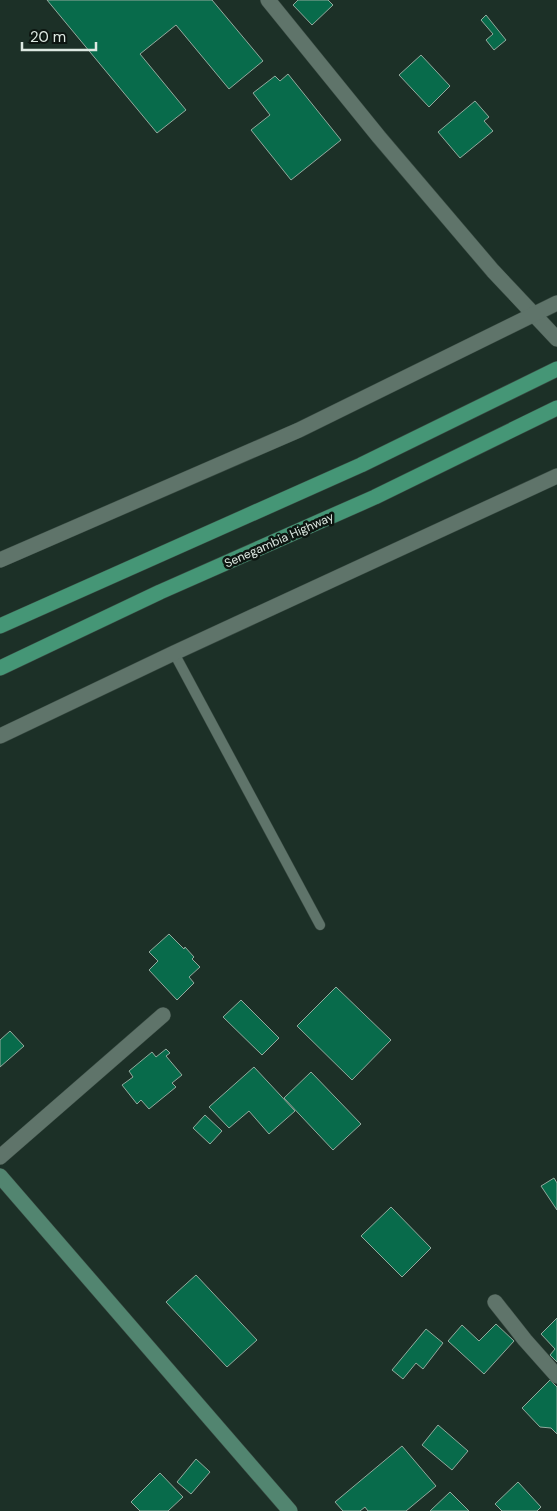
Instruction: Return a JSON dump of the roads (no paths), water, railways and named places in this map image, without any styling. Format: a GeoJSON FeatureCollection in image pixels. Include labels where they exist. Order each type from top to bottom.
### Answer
{"type":"FeatureCollection","features":[{"type":"Feature","properties":{"kind":"main road"},"geometry":{"type":"LineString","coordinates":[[0,626],[360,465],[557,369]]}},
{"type":"Feature","properties":{"kind":"main road","name":"Senegambia Highway"},"geometry":{"type":"LineString","coordinates":[[0,668],[160,592],[375,496],[557,408]]}},
{"type":"Feature","properties":{"kind":"street"},"geometry":{"type":"LineString","coordinates":[[268,0],[379,137],[493,271],[557,339]]}},
{"type":"Feature","properties":{"kind":"street"},"geometry":{"type":"LineString","coordinates":[[0,560],[299,430],[557,303]]}},
{"type":"Feature","properties":{"kind":"street"},"geometry":{"type":"LineString","coordinates":[[0,736],[174,653],[557,476]]}},
{"type":"Feature","properties":{"kind":"street"},"geometry":{"type":"LineString","coordinates":[[0,1157],[163,1015]]}},
{"type":"Feature","properties":{"kind":"street"},"geometry":{"type":"LineString","coordinates":[[0,1176],[290,1511]]}},
{"type":"Feature","properties":{"kind":"street"},"geometry":{"type":"LineString","coordinates":[[495,1302],[557,1376]]}},
{"type":"Feature","properties":{"kind":"lane"},"geometry":{"type":"LineString","coordinates":[[174,653],[320,924]]}}]}
